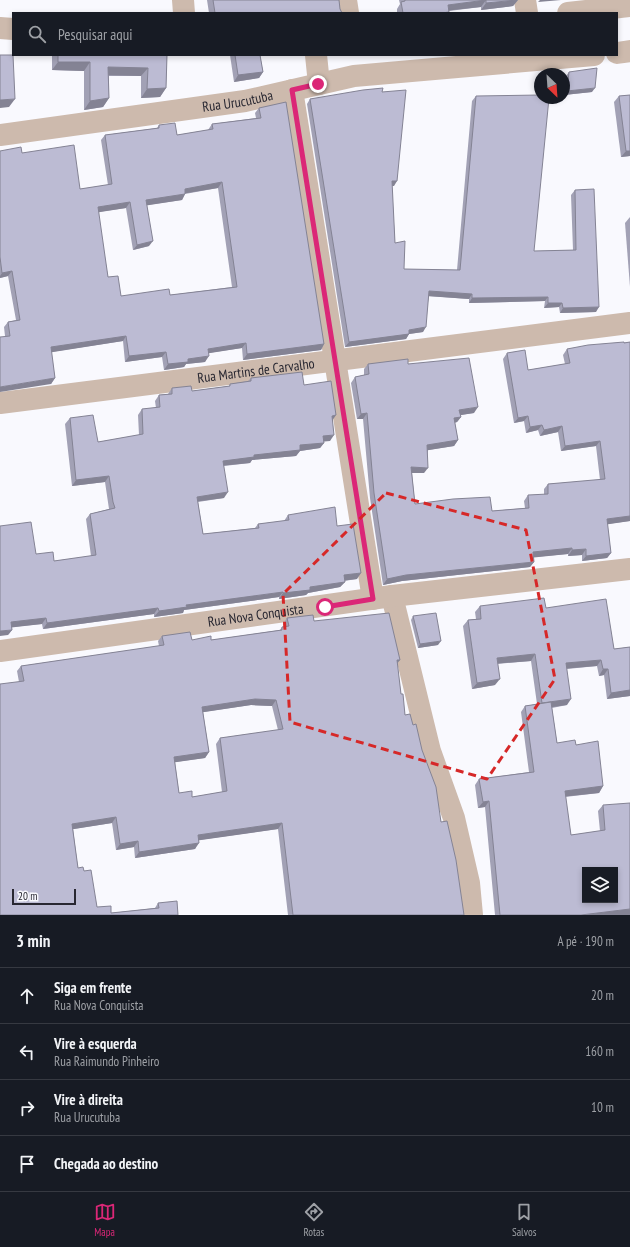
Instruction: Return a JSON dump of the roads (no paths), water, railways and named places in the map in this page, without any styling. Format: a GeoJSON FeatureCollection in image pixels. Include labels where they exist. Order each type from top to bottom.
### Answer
{"type":"FeatureCollection","features":[{"type":"Feature","properties":{"kind":"street"},"geometry":{"type":"LineString","coordinates":[[183,0],[184,12]]}},
{"type":"Feature","properties":{"kind":"street"},"geometry":{"type":"LineString","coordinates":[[346,0],[348,12]]}},
{"type":"Feature","properties":{"kind":"street"},"geometry":{"type":"LineString","coordinates":[[525,0],[527,12]]}},
{"type":"Feature","properties":{"kind":"street"},"geometry":{"type":"LineString","coordinates":[[577,12],[630,6]]}},
{"type":"Feature","properties":{"kind":"street"},"geometry":{"type":"LineString","coordinates":[[0,28],[12,29]]}},
{"type":"Feature","properties":{"kind":"street"},"geometry":{"type":"LineString","coordinates":[[618,52],[630,51]]}},
{"type":"Feature","properties":{"kind":"street"},"geometry":{"type":"LineString","coordinates":[[316,56],[318,84]]}},
{"type":"Feature","properties":{"kind":"street","name":"Rua Urucutuba"},"geometry":{"type":"LineString","coordinates":[[0,135],[245,101],[354,76],[583,56]]}},
{"type":"Feature","properties":{"kind":"street"},"geometry":{"type":"LineString","coordinates":[[292,90],[336,360],[382,598],[430,751],[454,818],[470,883],[472,915]]}},
{"type":"Feature","properties":{"kind":"street","name":"Rua Martins de Carvalho"},"geometry":{"type":"LineString","coordinates":[[0,403],[630,323]]}},
{"type":"Feature","properties":{"kind":"street","name":"Rua Nova Conquista"},"geometry":{"type":"LineString","coordinates":[[0,651],[382,598],[630,569]]}}]}
